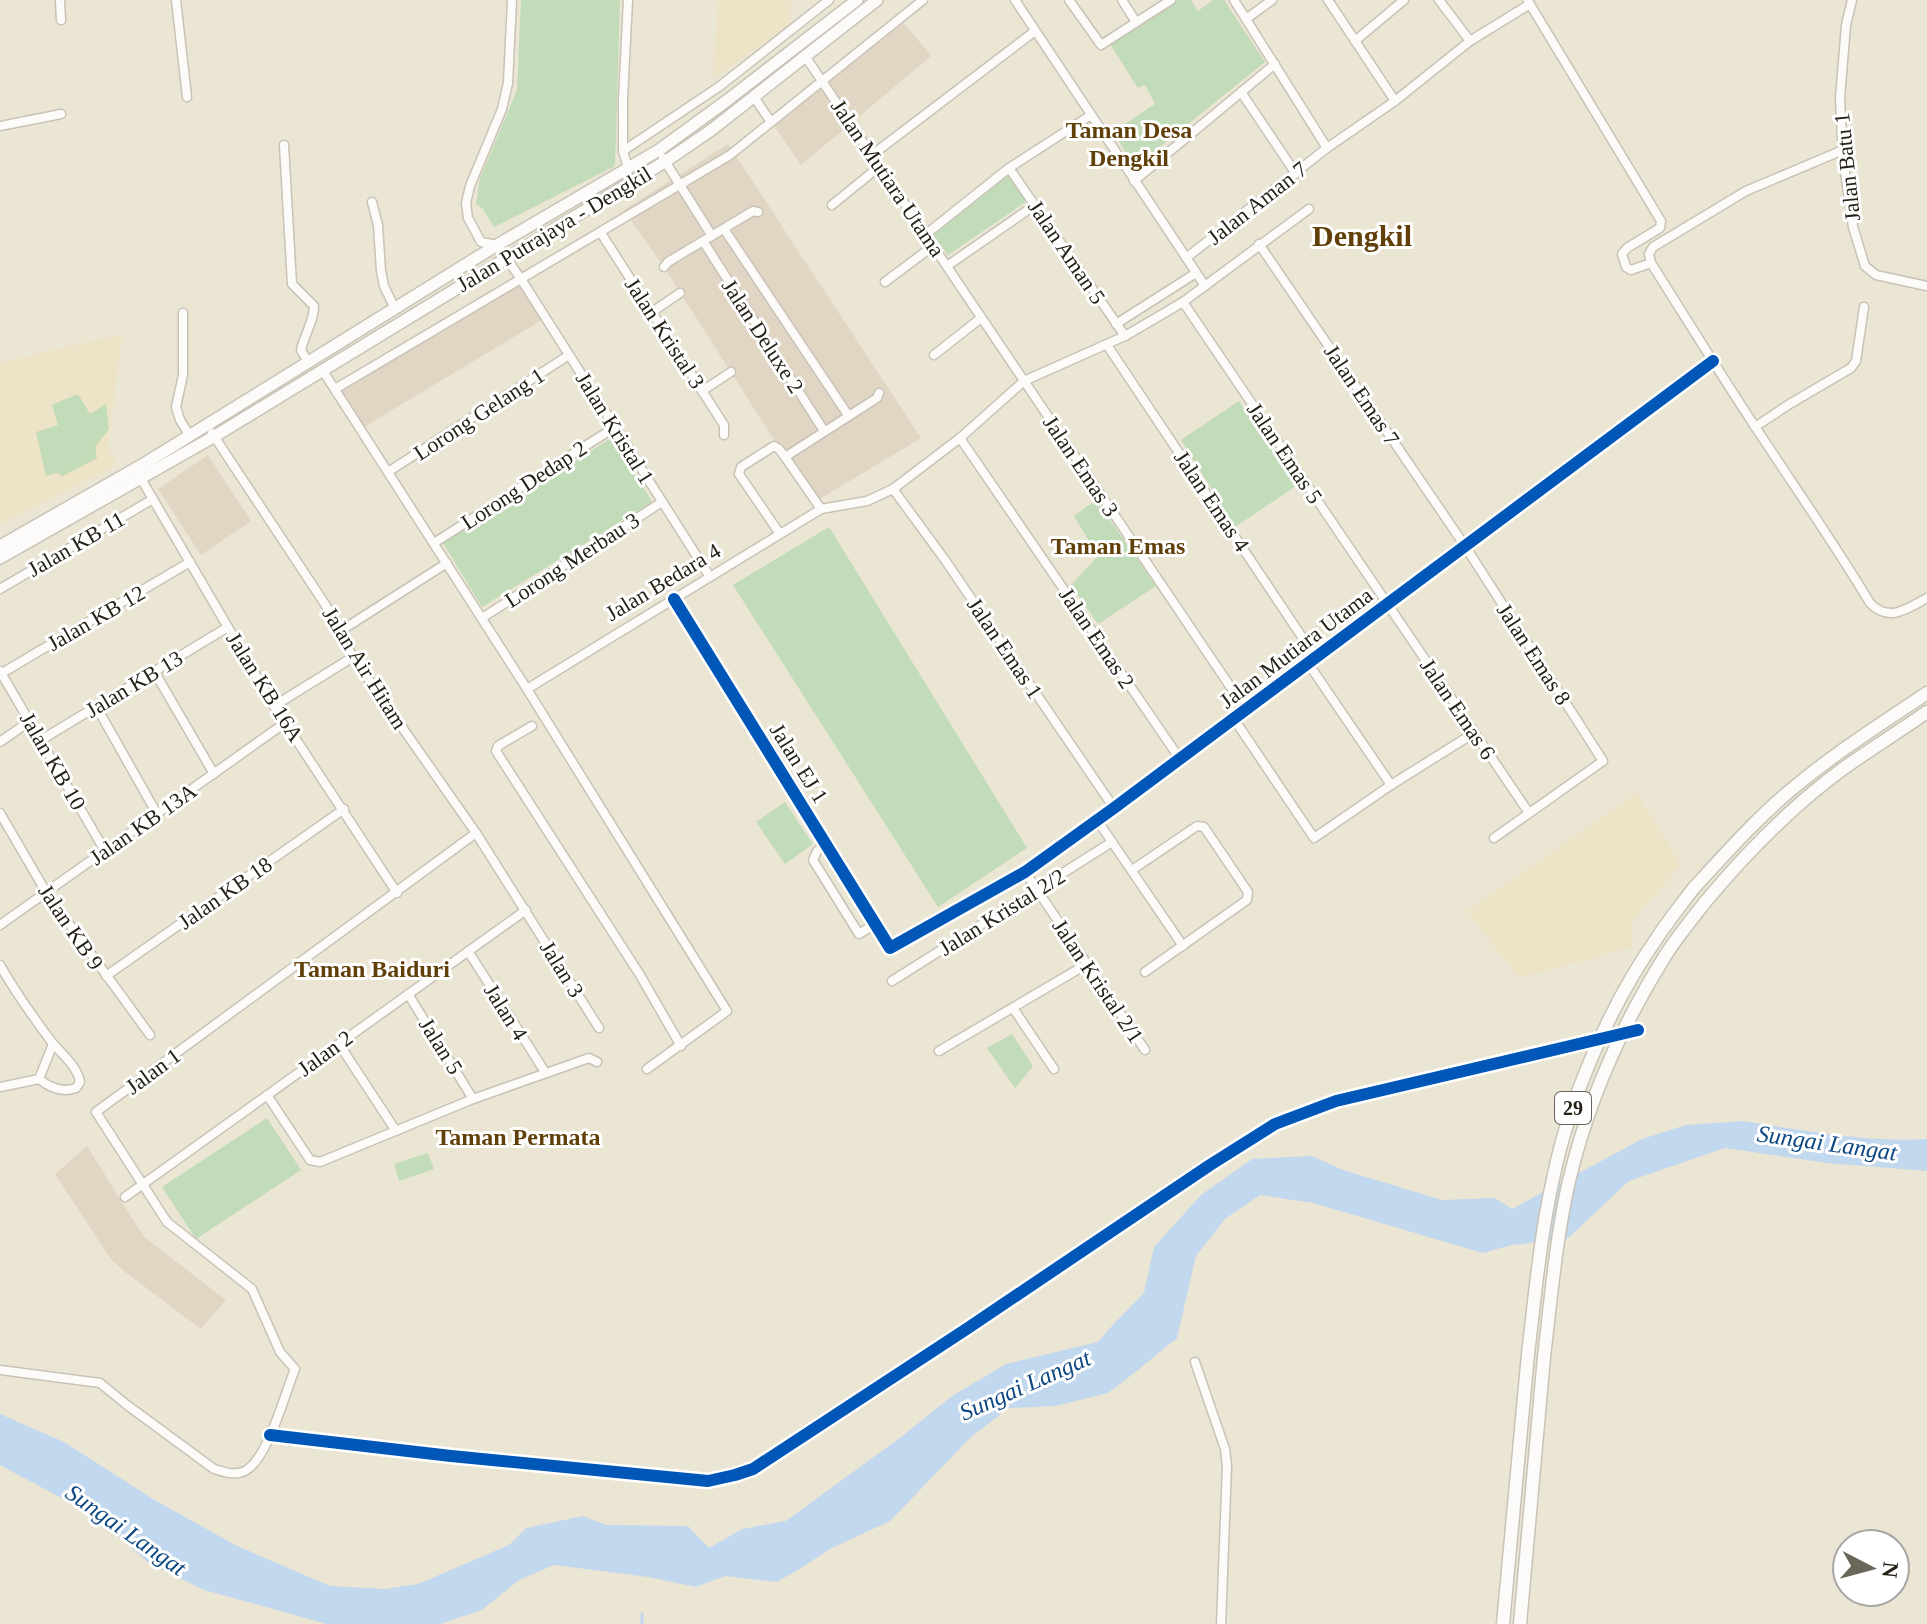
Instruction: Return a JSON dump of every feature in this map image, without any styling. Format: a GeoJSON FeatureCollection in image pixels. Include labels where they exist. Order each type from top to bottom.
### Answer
{"type":"FeatureCollection","features":[{"type":"Feature","properties":{"kind":"highway","name":"29"},"geometry":{"type":"LineString","coordinates":[[1503,1624],[1528,1354],[1543,1232],[1553,1176],[1590,1064],[1620,1000],[1655,940],[1693,889],[1747,831],[1791,790],[1838,752],[1927,693]]}},
{"type":"Feature","properties":{"kind":"highway","name":"29"},"geometry":{"type":"LineString","coordinates":[[1520,1624],[1557,1248],[1567,1193],[1600,1082],[1631,1016],[1667,953],[1750,850],[1843,769],[1927,712]]}},
{"type":"Feature","properties":{"kind":"main road","name":"Jalan Putrajaya - Dengkil"},"geometry":{"type":"LineString","coordinates":[[211,431],[308,362],[497,245],[659,150],[857,0]]}},
{"type":"Feature","properties":{"kind":"main road","name":"Jalan Putrajaya - Dengkil"},"geometry":{"type":"LineString","coordinates":[[211,431],[323,371],[666,161],[710,131],[877,0]]}},
{"type":"Feature","properties":{"kind":"main road"},"geometry":{"type":"LineString","coordinates":[[0,546],[190,436],[211,431]]}},
{"type":"Feature","properties":{"kind":"main road"},"geometry":{"type":"LineString","coordinates":[[0,558],[140,477],[211,431]]}},
{"type":"Feature","properties":{"kind":"street"},"geometry":{"type":"LineString","coordinates":[[60,0],[61,20]]}},
{"type":"Feature","properties":{"kind":"street"},"geometry":{"type":"LineString","coordinates":[[176,0],[187,97]]}},
{"type":"Feature","properties":{"kind":"street","name":"Jalan Kristal 1"},"geometry":{"type":"LineString","coordinates":[[512,0],[508,83],[502,109],[470,186],[466,203],[468,218],[481,242],[497,245],[521,279],[710,577]]}},
{"type":"Feature","properties":{"kind":"street"},"geometry":{"type":"LineString","coordinates":[[628,0],[623,99],[623,151],[628,168]]}},
{"type":"Feature","properties":{"kind":"street"},"geometry":{"type":"LineString","coordinates":[[623,151],[720,86],[829,0]]}},
{"type":"Feature","properties":{"kind":"street"},"geometry":{"type":"LineString","coordinates":[[335,389],[730,155],[923,0]]}},
{"type":"Feature","properties":{"kind":"street"},"geometry":{"type":"LineString","coordinates":[[1015,0],[1205,286]]}},
{"type":"Feature","properties":{"kind":"street"},"geometry":{"type":"LineString","coordinates":[[1069,0],[1099,44],[1171,0]]}},
{"type":"Feature","properties":{"kind":"street"},"geometry":{"type":"LineString","coordinates":[[1122,0],[1136,22]]}},
{"type":"Feature","properties":{"kind":"street"},"geometry":{"type":"LineString","coordinates":[[1234,0],[1327,148]]}},
{"type":"Feature","properties":{"kind":"street"},"geometry":{"type":"LineString","coordinates":[[1246,19],[1272,0]]}},
{"type":"Feature","properties":{"kind":"street"},"geometry":{"type":"LineString","coordinates":[[1328,0],[1395,101]]}},
{"type":"Feature","properties":{"kind":"street"},"geometry":{"type":"LineString","coordinates":[[1355,41],[1404,0]]}},
{"type":"Feature","properties":{"kind":"street"},"geometry":{"type":"LineString","coordinates":[[1439,0],[1470,41]]}},
{"type":"Feature","properties":{"kind":"street","name":"Jalan Batu 1"},"geometry":{"type":"LineString","coordinates":[[1852,0],[1846,25],[1840,98],[1853,227],[1865,266],[1876,275],[1927,286]]}},
{"type":"Feature","properties":{"kind":"street"},"geometry":{"type":"LineString","coordinates":[[1528,2],[1661,221],[1660,228],[1622,254],[1626,267],[1631,270],[1651,263]]}},
{"type":"Feature","properties":{"kind":"street","name":"Jalan Aman 7"},"geometry":{"type":"LineString","coordinates":[[1186,258],[1327,148],[1395,101],[1470,41],[1528,2]]}},
{"type":"Feature","properties":{"kind":"street"},"geometry":{"type":"LineString","coordinates":[[872,155],[1035,31]]}},
{"type":"Feature","properties":{"kind":"street","name":"Jalan Mutiara Utama"},"geometry":{"type":"LineString","coordinates":[[805,56],[1024,381]]}},
{"type":"Feature","properties":{"kind":"street"},"geometry":{"type":"LineString","coordinates":[[1134,181],[1275,64]]}},
{"type":"Feature","properties":{"kind":"street"},"geometry":{"type":"LineString","coordinates":[[1241,92],[1296,174]]}},
{"type":"Feature","properties":{"kind":"street"},"geometry":{"type":"LineString","coordinates":[[754,97],[771,122]]}},
{"type":"Feature","properties":{"kind":"street"},"geometry":{"type":"LineString","coordinates":[[0,126],[61,114]]}},
{"type":"Feature","properties":{"kind":"street"},"geometry":{"type":"LineString","coordinates":[[925,235],[1009,168],[1091,115]]}},
{"type":"Feature","properties":{"kind":"street"},"geometry":{"type":"LineString","coordinates":[[284,145],[292,284],[314,306],[314,315],[301,350],[308,362]]}},
{"type":"Feature","properties":{"kind":"street"},"geometry":{"type":"LineString","coordinates":[[659,150],[712,236]]}},
{"type":"Feature","properties":{"kind":"street"},"geometry":{"type":"LineString","coordinates":[[1843,150],[1746,191],[1653,247],[1649,254],[1651,263],[1713,361],[1870,603],[1877,610],[1888,613],[1899,612],[1927,598]]}},
{"type":"Feature","properties":{"kind":"street"},"geometry":{"type":"LineString","coordinates":[[832,205],[880,166]]}},
{"type":"Feature","properties":{"kind":"street","name":"Jalan Aman 5"},"geometry":{"type":"LineString","coordinates":[[1009,168],[1125,336]]}},
{"type":"Feature","properties":{"kind":"street"},"geometry":{"type":"LineString","coordinates":[[372,202],[378,225],[384,286],[395,309]]}},
{"type":"Feature","properties":{"kind":"street"},"geometry":{"type":"LineString","coordinates":[[947,266],[1035,205]]}},
{"type":"Feature","properties":{"kind":"street"},"geometry":{"type":"LineString","coordinates":[[780,534],[739,474],[741,467],[774,446],[821,509],[867,501],[893,489],[960,438],[1024,381],[1107,345],[1183,302],[1309,209]]}},
{"type":"Feature","properties":{"kind":"street"},"geometry":{"type":"LineString","coordinates":[[664,267],[753,211],[758,212]]}},
{"type":"Feature","properties":{"kind":"street"},"geometry":{"type":"LineString","coordinates":[[724,229],[848,415]]}},
{"type":"Feature","properties":{"kind":"street","name":"Jalan Kristal 3"},"geometry":{"type":"LineString","coordinates":[[601,233],[724,425],[724,435]]}},
{"type":"Feature","properties":{"kind":"street","name":"Jalan Deluxe 2"},"geometry":{"type":"LineString","coordinates":[[703,241],[824,431]]}},
{"type":"Feature","properties":{"kind":"street","name":"Jalan Emas 7"},"geometry":{"type":"LineString","coordinates":[[1259,244],[1465,546]]}},
{"type":"Feature","properties":{"kind":"street"},"geometry":{"type":"LineString","coordinates":[[885,282],[933,246]]}},
{"type":"Feature","properties":{"kind":"street"},"geometry":{"type":"LineString","coordinates":[[1116,324],[1196,273]]}},
{"type":"Feature","properties":{"kind":"street"},"geometry":{"type":"LineString","coordinates":[[652,312],[680,293]]}},
{"type":"Feature","properties":{"kind":"street","name":"Jalan Emas 5"},"geometry":{"type":"LineString","coordinates":[[1183,302],[1387,605]]}},
{"type":"Feature","properties":{"kind":"street"},"geometry":{"type":"LineString","coordinates":[[1755,427],[1851,368],[1856,361],[1864,307]]}},
{"type":"Feature","properties":{"kind":"street"},"geometry":{"type":"LineString","coordinates":[[183,313],[183,375],[176,407],[190,436]]}},
{"type":"Feature","properties":{"kind":"street"},"geometry":{"type":"LineString","coordinates":[[934,355],[981,318]]}},
{"type":"Feature","properties":{"kind":"street","name":"Jalan Emas 4"},"geometry":{"type":"LineString","coordinates":[[1107,345],[1391,785]]}},
{"type":"Feature","properties":{"kind":"street","name":"Lorong Gelang 1"},"geometry":{"type":"LineString","coordinates":[[388,472],[569,355]]}},
{"type":"Feature","properties":{"kind":"street","name":"Jalan Mutiara Utama"},"geometry":{"type":"LineString","coordinates":[[890,948],[1025,872],[1713,361]]}},
{"type":"Feature","properties":{"kind":"street"},"geometry":{"type":"LineString","coordinates":[[323,371],[527,689],[727,1011],[647,1069]]}},
{"type":"Feature","properties":{"kind":"street"},"geometry":{"type":"LineString","coordinates":[[702,391],[731,372]]}},
{"type":"Feature","properties":{"kind":"street","name":"Jalan Emas 3"},"geometry":{"type":"LineString","coordinates":[[1024,381],[1246,710]]}},
{"type":"Feature","properties":{"kind":"street"},"geometry":{"type":"LineString","coordinates":[[785,457],[877,398],[879,393]]}},
{"type":"Feature","properties":{"kind":"street","name":"Lorong Dedap 2"},"geometry":{"type":"LineString","coordinates":[[434,543],[615,427]]}},
{"type":"Feature","properties":{"kind":"street","name":"Jalan Air Hitam"},"geometry":{"type":"LineString","coordinates":[[211,431],[342,630],[342,638],[353,657],[526,910]]}},
{"type":"Feature","properties":{"kind":"street","name":"Jalan Emas 2"},"geometry":{"type":"LineString","coordinates":[[960,438],[1180,759]]}},
{"type":"Feature","properties":{"kind":"street","name":"Jalan KB 16A"},"geometry":{"type":"LineString","coordinates":[[140,477],[274,706],[397,893]]}},
{"type":"Feature","properties":{"kind":"street","name":"Jalan Emas 1"},"geometry":{"type":"LineString","coordinates":[[893,489],[1114,808]]}},
{"type":"Feature","properties":{"kind":"street","name":"Jalan KB 11"},"geometry":{"type":"LineString","coordinates":[[0,589],[153,499]]}},
{"type":"Feature","properties":{"kind":"street","name":"Lorong Merbau 3"},"geometry":{"type":"LineString","coordinates":[[482,618],[662,502]]}},
{"type":"Feature","properties":{"kind":"street","name":"Jalan Bedara 4"},"geometry":{"type":"LineString","coordinates":[[527,689],[821,509]]}},
{"type":"Feature","properties":{"kind":"street","name":"Jalan Emas 8"},"geometry":{"type":"LineString","coordinates":[[1465,546],[1603,761],[1529,813]]}},
{"type":"Feature","properties":{"kind":"street","name":"Jalan KB 12"},"geometry":{"type":"LineString","coordinates":[[1,672],[190,562]]}},
{"type":"Feature","properties":{"kind":"street"},"geometry":{"type":"LineString","coordinates":[[342,630],[447,563]]}},
{"type":"Feature","properties":{"kind":"street","name":"Jalan EJ 1"},"geometry":{"type":"LineString","coordinates":[[674,599],[890,948]]}},
{"type":"Feature","properties":{"kind":"street","name":"Jalan Emas 6"},"geometry":{"type":"LineString","coordinates":[[1387,605],[1529,813]]}},
{"type":"Feature","properties":{"kind":"street","name":"Jalan KB 13"},"geometry":{"type":"LineString","coordinates":[[41,740],[228,627]]}},
{"type":"Feature","properties":{"kind":"street"},"geometry":{"type":"LineString","coordinates":[[274,706],[353,657]]}},
{"type":"Feature","properties":{"kind":"street"},"geometry":{"type":"LineString","coordinates":[[154,671],[214,774]]}},
{"type":"Feature","properties":{"kind":"street","name":"Jalan KB 10"},"geometry":{"type":"LineString","coordinates":[[1,672],[105,851]]}},
{"type":"Feature","properties":{"kind":"street"},"geometry":{"type":"LineString","coordinates":[[96,706],[157,814]]}},
{"type":"Feature","properties":{"kind":"street"},"geometry":{"type":"LineString","coordinates":[[1234,719],[1314,838],[1474,733]]}},
{"type":"Feature","properties":{"kind":"street"},"geometry":{"type":"LineString","coordinates":[[0,742],[30,721]]}},
{"type":"Feature","properties":{"kind":"street","name":"Jalan KB 13A"},"geometry":{"type":"LineString","coordinates":[[0,925],[285,723]]}},
{"type":"Feature","properties":{"kind":"street"},"geometry":{"type":"LineString","coordinates":[[532,726],[498,746],[496,751],[640,975],[681,1046]]}},
{"type":"Feature","properties":{"kind":"street","name":"Jalan KB 18"},"geometry":{"type":"LineString","coordinates":[[106,976],[344,809]]}},
{"type":"Feature","properties":{"kind":"street","name":"Jalan KB 9"},"geometry":{"type":"LineString","coordinates":[[0,813],[46,892],[150,1035]]}},
{"type":"Feature","properties":{"kind":"street"},"geometry":{"type":"LineString","coordinates":[[1494,838],[1529,813]]}},
{"type":"Feature","properties":{"kind":"street"},"geometry":{"type":"LineString","coordinates":[[1097,820],[1183,946]]}},
{"type":"Feature","properties":{"kind":"street"},"geometry":{"type":"LineString","coordinates":[[1132,870],[1197,826],[1204,827],[1248,892],[1247,900],[1145,972]]}},
{"type":"Feature","properties":{"kind":"street","name":"Jalan 1"},"geometry":{"type":"LineString","coordinates":[[270,1435],[295,1369],[280,1352],[252,1289],[167,1222],[96,1112],[476,833]]}},
{"type":"Feature","properties":{"kind":"street","name":"Jalan Kristal 2/2"},"geometry":{"type":"LineString","coordinates":[[892,981],[1112,842]]}},
{"type":"Feature","properties":{"kind":"street"},"geometry":{"type":"LineString","coordinates":[[826,845],[817,851],[813,860],[859,934],[875,924]]}},
{"type":"Feature","properties":{"kind":"street","name":"Jalan Kristal 2/1"},"geometry":{"type":"LineString","coordinates":[[1025,872],[1145,1050]]}},
{"type":"Feature","properties":{"kind":"street","name":"Jalan 2"},"geometry":{"type":"LineString","coordinates":[[125,1197],[526,910]]}},
{"type":"Feature","properties":{"kind":"street","name":"Jalan 3"},"geometry":{"type":"LineString","coordinates":[[526,910],[599,1028]]}},
{"type":"Feature","properties":{"kind":"street","name":"Jalan 4"},"geometry":{"type":"LineString","coordinates":[[468,951],[545,1072]]}},
{"type":"Feature","properties":{"kind":"street"},"geometry":{"type":"LineString","coordinates":[[939,1051],[1087,964]]}},
{"type":"Feature","properties":{"kind":"street"},"geometry":{"type":"LineString","coordinates":[[0,965],[53,1044],[70,1062],[80,1082],[76,1088],[69,1090],[48,1086],[39,1079],[0,1087]]}},
{"type":"Feature","properties":{"kind":"street","name":"Jalan 5"},"geometry":{"type":"LineString","coordinates":[[408,994],[473,1099]]}},
{"type":"Feature","properties":{"kind":"street"},"geometry":{"type":"LineString","coordinates":[[1013,1008],[1054,1069]]}},
{"type":"Feature","properties":{"kind":"street"},"geometry":{"type":"LineString","coordinates":[[0,1370],[100,1383],[214,1469],[228,1474],[244,1471],[259,1458],[270,1435],[708,1481],[753,1469],[1275,1124],[1336,1101],[1638,1030]]}},
{"type":"Feature","properties":{"kind":"street"},"geometry":{"type":"LineString","coordinates":[[39,1079],[53,1044]]}},
{"type":"Feature","properties":{"kind":"street"},"geometry":{"type":"LineString","coordinates":[[339,1044],[396,1131]]}},
{"type":"Feature","properties":{"kind":"street"},"geometry":{"type":"LineString","coordinates":[[267,1095],[310,1160],[320,1162],[545,1072],[589,1058],[597,1062]]}},
{"type":"Feature","properties":{"kind":"street"},"geometry":{"type":"LineString","coordinates":[[1195,1362],[1225,1449],[1227,1466],[1221,1624]]}},
{"type":"Feature","properties":{"kind":"shaded area"},"geometry":{"type":"Polygon","coordinates":[[[718,0],[791,0],[790,24],[713,79],[718,0]]]}},
{"type":"Feature","properties":{"kind":"shaded area"},"geometry":{"type":"Polygon","coordinates":[[[904,23],[931,56],[801,165],[773,124],[904,23]]]}},
{"type":"Feature","properties":{"kind":"shaded area"},"geometry":{"type":"Polygon","coordinates":[[[728,144],[921,438],[818,500],[798,465],[774,440],[624,210],[728,144]]]}},
{"type":"Feature","properties":{"kind":"shaded area"},"geometry":{"type":"Polygon","coordinates":[[[519,285],[542,320],[364,427],[340,391],[519,285]]]}},
{"type":"Feature","properties":{"kind":"shaded area"},"geometry":{"type":"Polygon","coordinates":[[[122,334],[108,449],[118,464],[0,524],[0,363],[122,334]]]}},
{"type":"Feature","properties":{"kind":"shaded area"},"geometry":{"type":"Polygon","coordinates":[[[208,455],[251,521],[201,555],[158,489],[208,455]]]}},
{"type":"Feature","properties":{"kind":"shaded area"},"geometry":{"type":"Polygon","coordinates":[[[1637,793],[1681,865],[1632,921],[1633,947],[1519,978],[1467,911],[1637,793]]]}},
{"type":"Feature","properties":{"kind":"shaded area"},"geometry":{"type":"Polygon","coordinates":[[[87,1146],[144,1237],[226,1300],[201,1329],[110,1258],[55,1174],[87,1146]]]}},
{"type":"Feature","properties":{"kind":"green space"},"geometry":{"type":"Polygon","coordinates":[[[521,0],[620,0],[615,166],[494,227],[483,209],[476,204],[480,178],[517,90],[521,0]]]}},
{"type":"Feature","properties":{"kind":"green space"},"geometry":{"type":"Polygon","coordinates":[[[1178,0],[1191,0],[1198,11],[1213,0],[1224,0],[1265,62],[1135,167],[1113,132],[1155,104],[1145,85],[1138,88],[1110,44],[1178,0]]]}},
{"type":"Feature","properties":{"kind":"green space"},"geometry":{"type":"Polygon","coordinates":[[[1009,174],[1027,201],[948,255],[932,234],[1009,174]]]}},
{"type":"Feature","properties":{"kind":"green space"},"geometry":{"type":"Polygon","coordinates":[[[78,394],[90,414],[106,404],[109,429],[95,447],[97,458],[63,476],[57,473],[46,476],[36,432],[58,425],[52,405],[78,394]]]}},
{"type":"Feature","properties":{"kind":"green space"},"geometry":{"type":"Polygon","coordinates":[[[1239,401],[1296,486],[1235,527],[1181,440],[1239,401]]]}},
{"type":"Feature","properties":{"kind":"green space"},"geometry":{"type":"Polygon","coordinates":[[[613,437],[652,502],[482,607],[443,543],[613,437]]]}},
{"type":"Feature","properties":{"kind":"green space"},"geometry":{"type":"Polygon","coordinates":[[[1096,500],[1156,586],[1098,624],[1071,585],[1098,556],[1074,516],[1096,500]]]}},
{"type":"Feature","properties":{"kind":"green space"},"geometry":{"type":"Polygon","coordinates":[[[829,527],[1027,848],[938,907],[733,585],[829,527]]]}},
{"type":"Feature","properties":{"kind":"green space"},"geometry":{"type":"Polygon","coordinates":[[[785,802],[813,844],[785,864],[756,822],[785,802]]]}},
{"type":"Feature","properties":{"kind":"green space"},"geometry":{"type":"Polygon","coordinates":[[[1012,1034],[1033,1066],[1015,1088],[987,1048],[1012,1034]]]}},
{"type":"Feature","properties":{"kind":"green space"},"geometry":{"type":"Polygon","coordinates":[[[267,1118],[301,1170],[196,1239],[162,1187],[267,1118]]]}},
{"type":"Feature","properties":{"kind":"green space"},"geometry":{"type":"Polygon","coordinates":[[[428,1153],[434,1169],[399,1181],[394,1164],[428,1153]]]}},
{"type":"Feature","properties":{"kind":"water","name":"Sungai Langat"},"geometry":{"type":"Polygon","coordinates":[[[1743,1121],[1858,1137],[1927,1139],[1927,1171],[1827,1163],[1725,1148],[1629,1181],[1567,1239],[1511,1245],[1483,1253],[1313,1203],[1260,1195],[1225,1219],[1196,1256],[1177,1338],[1138,1370],[1108,1393],[1055,1406],[1009,1408],[971,1437],[890,1521],[830,1549],[776,1582],[725,1576],[696,1587],[648,1577],[554,1565],[519,1580],[482,1610],[440,1624],[327,1624],[204,1590],[150,1564],[95,1516],[0,1465],[0,1414],[64,1442],[153,1499],[235,1545],[330,1586],[385,1589],[418,1584],[509,1545],[526,1528],[583,1516],[606,1525],[688,1526],[709,1548],[742,1529],[786,1521],[952,1396],[1006,1364],[1098,1342],[1144,1293],[1154,1247],[1201,1195],[1252,1159],[1312,1156],[1343,1170],[1442,1200],[1495,1198],[1512,1209],[1642,1139],[1686,1125],[1743,1121]]]}},
{"type":"Feature","properties":{"kind":"waterway"},"geometry":{"type":"LineString","coordinates":[[642,1614],[642,1624]]}},
{"type":"Feature","properties":{"kind":"cycle path"},"geometry":{"type":"LineString","coordinates":[[674,599],[890,948],[1025,872],[1713,361]]}},
{"type":"Feature","properties":{"kind":"cycle path"},"geometry":{"type":"LineString","coordinates":[[270,1435],[708,1481],[735,1475],[753,1469],[1275,1124],[1336,1101],[1638,1030]]}},
{"type":"Feature","properties":{"kind":"district","name":"Taman Desa Dengkil"},"geometry":{"type":"Point","coordinates":[1129,144]}},
{"type":"Feature","properties":{"kind":"district","name":"Dengkil"},"geometry":{"type":"Point","coordinates":[1362,235]}},
{"type":"Feature","properties":{"kind":"district","name":"Taman Emas"},"geometry":{"type":"Point","coordinates":[1118,546]}},
{"type":"Feature","properties":{"kind":"district","name":"Taman Baiduri"},"geometry":{"type":"Point","coordinates":[372,969]}},
{"type":"Feature","properties":{"kind":"district","name":"Taman Permata"},"geometry":{"type":"Point","coordinates":[518,1137]}}]}
